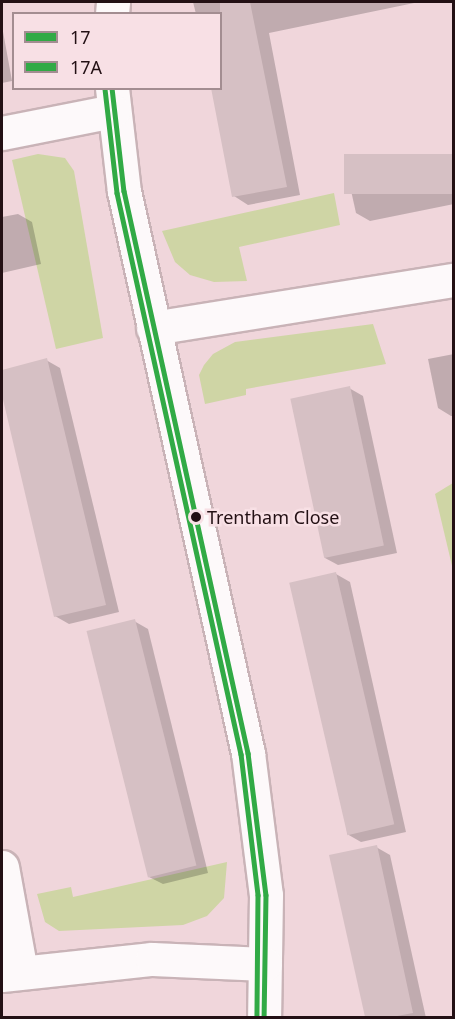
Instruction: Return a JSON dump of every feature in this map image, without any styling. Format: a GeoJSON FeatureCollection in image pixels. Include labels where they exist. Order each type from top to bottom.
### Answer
{"type":"FeatureCollection","features":[{"type":"Feature","properties":{"kind":"street"},"geometry":{"type":"LineString","coordinates":[[2,133],[113,100],[124,191],[248,753],[263,854],[264,1017]]}},
{"type":"Feature","properties":{"kind":"street"},"geometry":{"type":"LineString","coordinates":[[153,328],[453,280]]}},
{"type":"Feature","properties":{"kind":"street"},"geometry":{"type":"LineString","coordinates":[[2,867],[11,973],[152,959],[265,964]]}},
{"type":"Feature","properties":{"kind":"green space"},"geometry":{"type":"Polygon","coordinates":[[[38,154],[65,158],[74,171],[103,338],[56,349],[12,160],[38,154]]]}},
{"type":"Feature","properties":{"kind":"green space"},"geometry":{"type":"Polygon","coordinates":[[[334,193],[340,225],[239,247],[247,281],[214,282],[190,275],[175,262],[162,231],[334,193]]]}},
{"type":"Feature","properties":{"kind":"green space"},"geometry":{"type":"Polygon","coordinates":[[[373,324],[386,364],[246,389],[246,395],[205,404],[199,375],[213,354],[235,342],[373,324]]]}},
{"type":"Feature","properties":{"kind":"green space"},"geometry":{"type":"Polygon","coordinates":[[[453,483],[453,570],[435,494],[453,483]]]}},
{"type":"Feature","properties":{"kind":"green space"},"geometry":{"type":"Polygon","coordinates":[[[227,862],[224,898],[207,916],[183,925],[59,931],[45,922],[37,894],[71,887],[73,897],[227,862]]]}},
{"type":"Feature","properties":{"kind":"building"},"geometry":{"type":"Polygon","coordinates":[[[220,2],[250,2],[287,187],[232,197],[211,90],[222,90],[222,12],[220,12],[220,2]]]}},
{"type":"Feature","properties":{"kind":"building"},"geometry":{"type":"Polygon","coordinates":[[[344,154],[453,154],[453,194],[344,194],[344,154]]]}},
{"type":"Feature","properties":{"kind":"building"},"geometry":{"type":"Polygon","coordinates":[[[47,358],[106,605],[54,617],[2,395],[2,370],[47,358]]]}},
{"type":"Feature","properties":{"kind":"building"},"geometry":{"type":"Polygon","coordinates":[[[350,386],[384,545],[324,558],[290,399],[350,386]]]}},
{"type":"Feature","properties":{"kind":"building"},"geometry":{"type":"Polygon","coordinates":[[[336,572],[394,824],[347,835],[289,583],[336,572]]]}},
{"type":"Feature","properties":{"kind":"building"},"geometry":{"type":"Polygon","coordinates":[[[135,619],[196,865],[148,878],[86,631],[135,619]]]}},
{"type":"Feature","properties":{"kind":"building"},"geometry":{"type":"Polygon","coordinates":[[[377,845],[413,1013],[392,1017],[365,1017],[329,855],[377,845]]]}},
{"type":"Feature","properties":{"kind":"transit line","name":"17A"},"geometry":{"type":"LineString","coordinates":[[105,90],[117,193],[241,754],[258,895],[257,1018]]}},
{"type":"Feature","properties":{"kind":"transit line","name":"17"},"geometry":{"type":"LineString","coordinates":[[112,90],[124,191],[248,753],[266,895],[264,1018]]}},
{"type":"Feature","properties":{"kind":"place","name":"Trentham Close"},"geometry":{"type":"Point","coordinates":[196,517]}}]}
